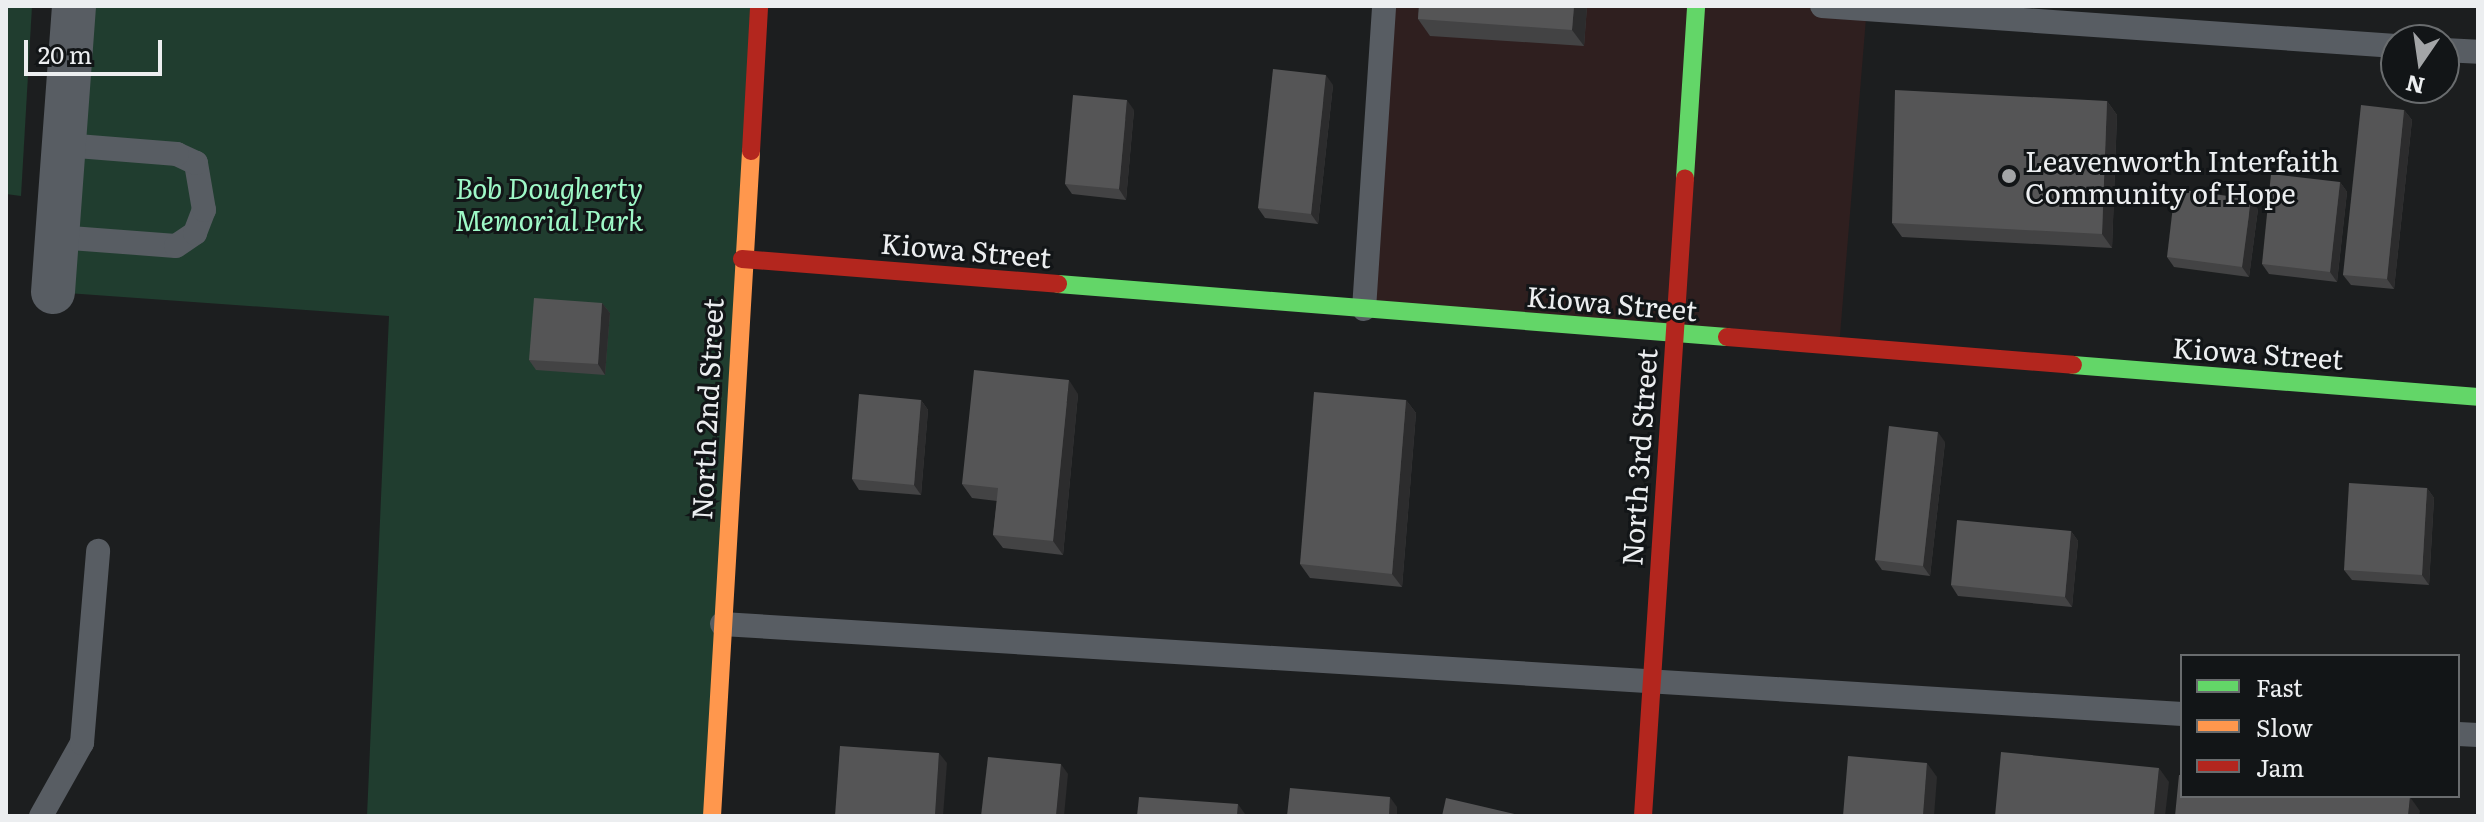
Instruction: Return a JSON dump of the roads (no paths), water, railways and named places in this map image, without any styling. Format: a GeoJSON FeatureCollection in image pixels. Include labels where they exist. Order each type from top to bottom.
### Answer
{"type":"FeatureCollection","features":[{"type":"Feature","properties":{"kind":"street"},"geometry":{"type":"LineString","coordinates":[[53,292],[74,6]]}},
{"type":"Feature","properties":{"kind":"street","name":"North 2nd Street"},"geometry":{"type":"LineString","coordinates":[[712,816],[759,6]]}},
{"type":"Feature","properties":{"kind":"street","name":"North 3rd Street"},"geometry":{"type":"LineString","coordinates":[[1643,816],[1696,6]]}},
{"type":"Feature","properties":{"kind":"street","name":"Kiowa Street"},"geometry":{"type":"LineString","coordinates":[[742,259],[2478,397]]}},
{"type":"Feature","properties":{"kind":"lane"},"geometry":{"type":"LineString","coordinates":[[1364,309],[1384,6]]}},
{"type":"Feature","properties":{"kind":"lane"},"geometry":{"type":"LineString","coordinates":[[1822,6],[2380,45]]}},
{"type":"Feature","properties":{"kind":"lane"},"geometry":{"type":"LineString","coordinates":[[57,237],[176,246],[195,233],[204,210],[196,163],[177,154],[64,145]]}},
{"type":"Feature","properties":{"kind":"lane"},"geometry":{"type":"LineString","coordinates":[[41,816],[82,743],[98,551]]}},
{"type":"Feature","properties":{"kind":"lane"},"geometry":{"type":"LineString","coordinates":[[722,624],[1652,677],[2180,714]]}},
{"type":"Feature","properties":{"kind":"place","name":"Leavenworth Interfaith Community of Hope"},"geometry":{"type":"Point","coordinates":[2009,176]}},
{"type":"Feature","properties":{"kind":"park label","name":"Bob Dougherty Memorial Park"},"geometry":{"type":"Point","coordinates":[549,203]}}]}
